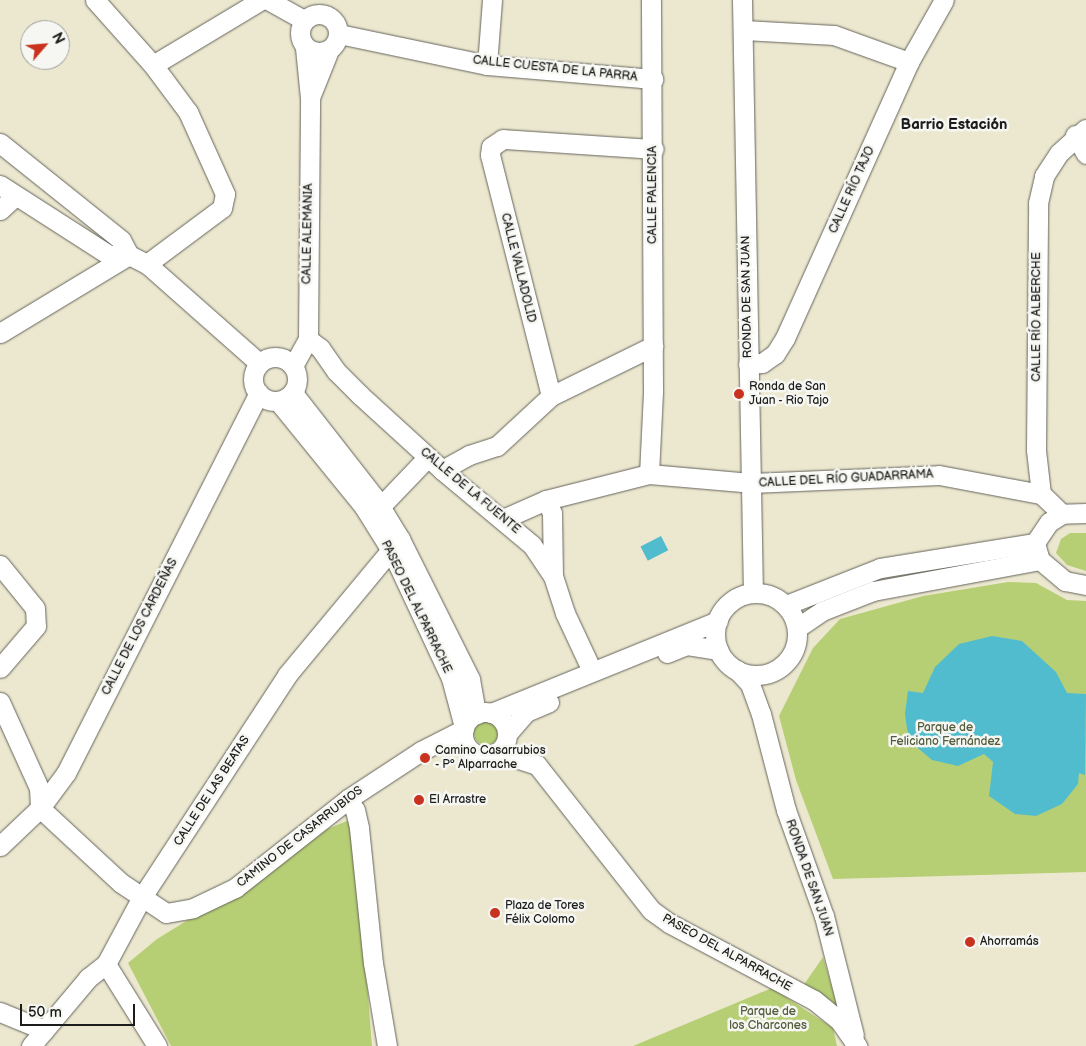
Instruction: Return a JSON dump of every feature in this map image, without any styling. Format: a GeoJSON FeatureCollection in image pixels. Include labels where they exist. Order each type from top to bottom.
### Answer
{"type":"FeatureCollection","features":[{"type":"Feature","properties":{"kind":"street"},"geometry":{"type":"LineString","coordinates":[[95,0],[153,65],[188,112],[225,194],[222,208],[147,264]]}},
{"type":"Feature","properties":{"kind":"street"},"geometry":{"type":"LineString","coordinates":[[153,65],[261,0]]}},
{"type":"Feature","properties":{"kind":"street"},"geometry":{"type":"LineString","coordinates":[[268,0],[334,18],[336,43],[329,50],[317,53],[306,48],[300,40],[300,29],[310,12]]}},
{"type":"Feature","properties":{"kind":"street"},"geometry":{"type":"LineString","coordinates":[[488,65],[492,0]]}},
{"type":"Feature","properties":{"kind":"street","name":"CALLE PALENCIA"},"geometry":{"type":"LineString","coordinates":[[649,474],[653,391],[654,149],[651,0]]}},
{"type":"Feature","properties":{"kind":"street","name":"RONDA DE SAN JUAN"},"geometry":{"type":"LineString","coordinates":[[742,0],[753,593]]}},
{"type":"Feature","properties":{"kind":"street","name":"CALLE RÍO TAJO"},"geometry":{"type":"LineString","coordinates":[[748,364],[762,363],[774,354],[786,338],[909,62],[944,0]]}},
{"type":"Feature","properties":{"kind":"street","name":"CALLE CUESTA DE LA PARRA"},"geometry":{"type":"LineString","coordinates":[[334,18],[488,65],[653,79]]}},
{"type":"Feature","properties":{"kind":"street"},"geometry":{"type":"LineString","coordinates":[[744,30],[834,35],[909,62]]}},
{"type":"Feature","properties":{"kind":"street","name":"CALLE ALEMANIA"},"geometry":{"type":"LineString","coordinates":[[293,366],[308,339],[310,98],[306,48]]}},
{"type":"Feature","properties":{"kind":"street","name":"CALLE ALEMANIA"},"geometry":{"type":"LineString","coordinates":[[310,98],[329,50]]}},
{"type":"Feature","properties":{"kind":"street"},"geometry":{"type":"LineString","coordinates":[[1081,132],[1086,154]]}},
{"type":"Feature","properties":{"kind":"street","name":"CALLE RÍO ALBERCHE"},"geometry":{"type":"LineString","coordinates":[[1041,494],[1036,450],[1039,189],[1059,153],[1081,132]]}},
{"type":"Feature","properties":{"kind":"street","name":"CALLE VALLADOLID"},"geometry":{"type":"LineString","coordinates":[[551,396],[490,155],[496,141],[654,149]]}},
{"type":"Feature","properties":{"kind":"street"},"geometry":{"type":"LineString","coordinates":[[0,143],[121,240],[129,255]]}},
{"type":"Feature","properties":{"kind":"street"},"geometry":{"type":"LineString","coordinates":[[0,210],[23,199],[47,181]]}},
{"type":"Feature","properties":{"kind":"street"},"geometry":{"type":"LineString","coordinates":[[0,185],[109,255],[129,255],[147,264],[260,363]]}},
{"type":"Feature","properties":{"kind":"street"},"geometry":{"type":"LineString","coordinates":[[0,332],[129,255]]}},
{"type":"Feature","properties":{"kind":"street","name":"CALLE DE LA FUENTE"},"geometry":{"type":"LineString","coordinates":[[308,339],[320,348],[336,371],[360,395],[442,470],[532,545],[553,576],[565,614],[592,671]]}},
{"type":"Feature","properties":{"kind":"street"},"geometry":{"type":"LineString","coordinates":[[442,470],[469,456],[497,446],[551,396],[653,346]]}},
{"type":"Feature","properties":{"kind":"street"},"geometry":{"type":"LineString","coordinates":[[286,397],[297,380],[293,366],[288,360],[273,356],[260,363],[253,379],[259,394],[286,397],[380,506],[396,545],[470,679],[474,721],[469,748],[485,756],[497,752],[507,734],[526,712],[687,645],[718,650],[736,670],[746,674],[767,674],[787,661],[797,640],[797,628],[786,605],[776,598],[753,593],[730,602],[718,621],[718,650]]}},
{"type":"Feature","properties":{"kind":"street","name":"CALLE DE LOS CARDEÑAS"},"geometry":{"type":"LineString","coordinates":[[0,846],[40,808],[66,773],[259,394]]}},
{"type":"Feature","properties":{"kind":"street","name":"PASEO DEL ALPARRACHE"},"geometry":{"type":"LineString","coordinates":[[286,397],[364,507],[396,545]]}},
{"type":"Feature","properties":{"kind":"street"},"geometry":{"type":"LineString","coordinates":[[380,506],[428,457]]}},
{"type":"Feature","properties":{"kind":"street","name":"CALLE DEL RÍO GUADARRAMA"},"geometry":{"type":"LineString","coordinates":[[503,519],[546,500],[649,474],[751,483],[939,475],[1041,494]]}},
{"type":"Feature","properties":{"kind":"street"},"geometry":{"type":"LineString","coordinates":[[1041,494],[1062,514]]}},
{"type":"Feature","properties":{"kind":"street"},"geometry":{"type":"LineString","coordinates":[[546,500],[552,513],[553,576]]}},
{"type":"Feature","properties":{"kind":"street"},"geometry":{"type":"LineString","coordinates":[[1037,551],[1049,522],[1062,514],[1086,512]]}},
{"type":"Feature","properties":{"kind":"street","name":"CALLE DE LAS BEATAS"},"geometry":{"type":"LineString","coordinates":[[32,1046],[88,978],[106,964],[142,898],[287,675],[396,545]]}},
{"type":"Feature","properties":{"kind":"street"},"geometry":{"type":"LineString","coordinates":[[786,605],[880,568],[1037,551]]}},
{"type":"Feature","properties":{"kind":"street"},"geometry":{"type":"LineString","coordinates":[[1037,551],[1065,581],[1086,584]]}},
{"type":"Feature","properties":{"kind":"street"},"geometry":{"type":"LineString","coordinates":[[797,628],[822,611],[873,591],[1037,551]]}},
{"type":"Feature","properties":{"kind":"street"},"geometry":{"type":"LineString","coordinates":[[0,565],[35,608],[36,626],[0,668]]}},
{"type":"Feature","properties":{"kind":"street","name":"CAMINO DE CASARRUBIOS"},"geometry":{"type":"LineString","coordinates":[[142,898],[166,913],[201,904],[235,888],[348,799],[474,721],[592,671],[718,621]]}},
{"type":"Feature","properties":{"kind":"street","name":"RONDA DE SAN JUAN"},"geometry":{"type":"LineString","coordinates":[[736,670],[750,684],[761,714],[786,810],[824,916],[856,1044]]}},
{"type":"Feature","properties":{"kind":"street","name":"RONDA DE SAN JUAN"},"geometry":{"type":"LineString","coordinates":[[761,714],[767,674]]}},
{"type":"Feature","properties":{"kind":"street"},"geometry":{"type":"LineString","coordinates":[[0,702],[39,788],[40,808],[122,883],[142,898]]}},
{"type":"Feature","properties":{"kind":"street"},"geometry":{"type":"LineString","coordinates":[[474,721],[501,718],[507,734]]}},
{"type":"Feature","properties":{"kind":"street","name":"CAMINO DE CASARRUBIOS"},"geometry":{"type":"LineString","coordinates":[[428,748],[458,744],[469,748]]}},
{"type":"Feature","properties":{"kind":"street","name":"PASEO DEL ALPARRACHE"},"geometry":{"type":"LineString","coordinates":[[497,752],[536,765],[651,910],[668,923],[814,1000],[839,1020],[856,1044]]}},
{"type":"Feature","properties":{"kind":"street"},"geometry":{"type":"LineString","coordinates":[[348,799],[355,810],[359,828],[374,963],[387,1046]]}},
{"type":"Feature","properties":{"kind":"street"},"geometry":{"type":"LineString","coordinates":[[106,964],[157,1046]]}},
{"type":"Feature","properties":{"kind":"street"},"geometry":{"type":"LineString","coordinates":[[0,1012],[44,1030]]}},
{"type":"Feature","properties":{"kind":"green space"},"geometry":{"type":"Polygon","coordinates":[[[1070,533],[1086,533],[1086,571],[1067,565],[1056,553],[1061,539],[1070,533]]]}},
{"type":"Feature","properties":{"kind":"green space","name":"Parque de Feliciano Fernández"},"geometry":{"type":"Polygon","coordinates":[[[1008,582],[1036,583],[1067,600],[1086,601],[1086,872],[833,879],[796,780],[779,716],[813,648],[840,619],[923,596],[1008,582]]]}},
{"type":"Feature","properties":{"kind":"green space"},"geometry":{"type":"Polygon","coordinates":[[[486,721],[491,722],[497,728],[497,738],[491,744],[486,745],[481,744],[475,738],[474,733],[475,728],[481,722],[486,721]]]}},
{"type":"Feature","properties":{"kind":"green space"},"geometry":{"type":"Polygon","coordinates":[[[354,818],[372,1046],[171,1046],[128,963],[157,939],[240,888],[325,830],[354,818]]]}},
{"type":"Feature","properties":{"kind":"green space"},"geometry":{"type":"Polygon","coordinates":[[[823,957],[840,1014],[803,986],[823,957]]]}},
{"type":"Feature","properties":{"kind":"green space","name":"Parque de los Charcones"},"geometry":{"type":"Polygon","coordinates":[[[772,988],[833,1028],[837,1046],[633,1046],[772,988]]]}},
{"type":"Feature","properties":{"kind":"water"},"geometry":{"type":"Polygon","coordinates":[[[661,536],[668,550],[648,561],[641,546],[661,536]]]}},
{"type":"Feature","properties":{"kind":"water"},"geometry":{"type":"Polygon","coordinates":[[[992,636],[1022,641],[1056,672],[1067,693],[1086,694],[1085,775],[1079,773],[1078,784],[1062,804],[1036,816],[1015,814],[989,796],[993,762],[984,754],[958,766],[932,760],[912,743],[907,729],[905,714],[908,691],[923,693],[935,667],[959,644],[992,636]]]}},
{"type":"Feature","properties":{"kind":"place","name":"Ronda de San Juan - Rio Tajo"},"geometry":{"type":"Point","coordinates":[739,394]}},
{"type":"Feature","properties":{"kind":"place","name":"Camino Casarrubios - Pº Alparrache"},"geometry":{"type":"Point","coordinates":[425,758]}},
{"type":"Feature","properties":{"kind":"place","name":"El Arrastre"},"geometry":{"type":"Point","coordinates":[419,800]}},
{"type":"Feature","properties":{"kind":"place","name":"Plaza de Tores Félix Colomo"},"geometry":{"type":"Point","coordinates":[495,913]}},
{"type":"Feature","properties":{"kind":"place","name":"Ahorramás"},"geometry":{"type":"Point","coordinates":[970,942]}},
{"type":"Feature","properties":{"kind":"district","name":"Barrio Estación"},"geometry":{"type":"Point","coordinates":[954,125]}}]}
